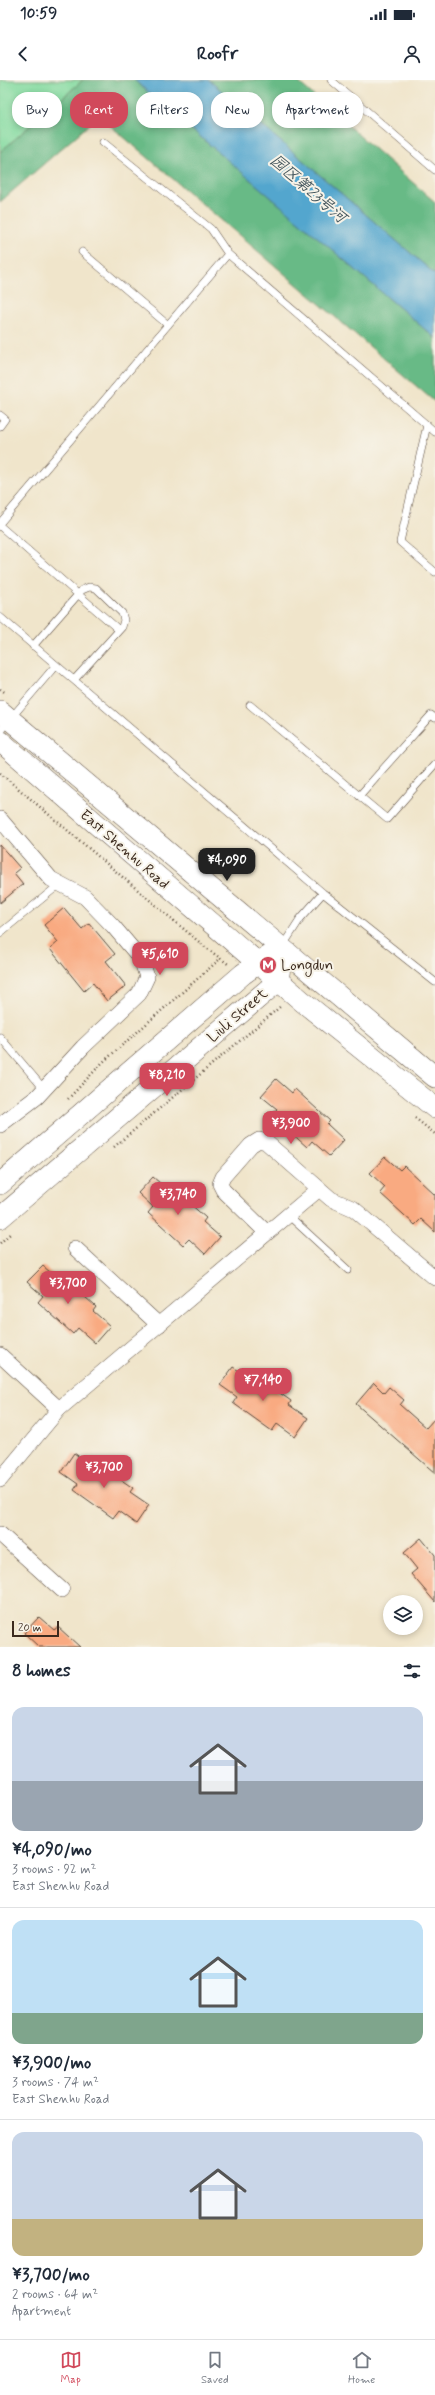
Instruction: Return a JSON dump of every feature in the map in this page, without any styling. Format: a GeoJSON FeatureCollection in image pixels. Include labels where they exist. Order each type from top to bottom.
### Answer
{"type":"FeatureCollection","features":[{"type":"Feature","properties":{"kind":"main road","name":"East Shenhu Road"},"geometry":{"type":"LineString","coordinates":[[3,720],[282,947],[435,1077]]}},
{"type":"Feature","properties":{"kind":"main road","name":"East Shenhu Road"},"geometry":{"type":"LineString","coordinates":[[0,742],[294,995],[435,1108]]}},
{"type":"Feature","properties":{"kind":"main road","name":"Liuli Street"},"geometry":{"type":"LineString","coordinates":[[0,1184],[257,963],[282,947]]}},
{"type":"Feature","properties":{"kind":"main road","name":"Liuli Street"},"geometry":{"type":"LineString","coordinates":[[4,1219],[278,980],[282,947]]}},
{"type":"Feature","properties":{"kind":"street"},"geometry":{"type":"LineString","coordinates":[[0,819],[51,879],[85,897],[113,926],[141,959],[146,977],[139,994],[83,1047],[44,1089],[11,1118],[0,1125]]}},
{"type":"Feature","properties":{"kind":"street"},"geometry":{"type":"LineString","coordinates":[[267,1233],[223,1190],[220,1184],[223,1178],[251,1145],[259,1140],[266,1142],[331,1199],[354,1210],[435,1278]]}},
{"type":"Feature","properties":{"kind":"street"},"geometry":{"type":"LineString","coordinates":[[0,1480],[59,1409],[319,1189]]}},
{"type":"Feature","properties":{"kind":"street"},"geometry":{"type":"LineString","coordinates":[[75,1248],[159,1325]]}},
{"type":"Feature","properties":{"kind":"street"},"geometry":{"type":"LineString","coordinates":[[0,1355],[59,1409]]}},
{"type":"Feature","properties":{"kind":"street"},"geometry":{"type":"LineString","coordinates":[[0,1534],[62,1590]]}},
{"type":"Feature","properties":{"kind":"lane"},"geometry":{"type":"LineString","coordinates":[[330,80],[435,170]]}},
{"type":"Feature","properties":{"kind":"lane"},"geometry":{"type":"LineString","coordinates":[[103,142],[211,229],[228,254],[435,432]]}},
{"type":"Feature","properties":{"kind":"lane"},"geometry":{"type":"LineString","coordinates":[[82,252],[168,325]]}},
{"type":"Feature","properties":{"kind":"lane"},"geometry":{"type":"LineString","coordinates":[[0,523],[228,254]]}},
{"type":"Feature","properties":{"kind":"lane"},"geometry":{"type":"LineString","coordinates":[[0,415],[5,419],[0,426]]}},
{"type":"Feature","properties":{"kind":"lane"},"geometry":{"type":"LineString","coordinates":[[427,425],[400,542],[435,572]]}},
{"type":"Feature","properties":{"kind":"lane"},"geometry":{"type":"LineString","coordinates":[[0,526],[119,630]]}},
{"type":"Feature","properties":{"kind":"lane"},"geometry":{"type":"LineString","coordinates":[[33,646],[78,595],[89,587],[96,588],[122,612],[124,620],[119,630],[74,680]]}},
{"type":"Feature","properties":{"kind":"lane"},"geometry":{"type":"LineString","coordinates":[[0,617],[323,892],[435,982]]}},
{"type":"Feature","properties":{"kind":"lane"},"geometry":{"type":"LineString","coordinates":[[3,720],[56,665]]}},
{"type":"Feature","properties":{"kind":"lane"},"geometry":{"type":"LineString","coordinates":[[250,705],[388,820],[435,764]]}},
{"type":"Feature","properties":{"kind":"lane"},"geometry":{"type":"LineString","coordinates":[[359,796],[430,715],[435,718]]}},
{"type":"Feature","properties":{"kind":"lane"},"geometry":{"type":"LineString","coordinates":[[0,933],[60,884]]}},
{"type":"Feature","properties":{"kind":"lane"},"geometry":{"type":"LineString","coordinates":[[282,947],[300,919],[323,892]]}},
{"type":"Feature","properties":{"kind":"lane"},"geometry":{"type":"LineString","coordinates":[[0,1037],[44,1089]]}},
{"type":"Feature","properties":{"kind":"lane"},"geometry":{"type":"LineString","coordinates":[[288,1215],[348,1270]]}},
{"type":"Feature","properties":{"kind":"path"},"geometry":{"type":"LineString","coordinates":[[66,1101],[102,1062],[236,944]]}},
{"type":"Feature","properties":{"kind":"path"},"geometry":{"type":"LineString","coordinates":[[109,1151],[294,995]]}},
{"type":"Feature","properties":{"kind":"path"},"geometry":{"type":"LineString","coordinates":[[0,1243],[4,1219]]}},
{"type":"Feature","properties":{"kind":"green space"},"geometry":{"type":"Polygon","coordinates":[[[0,80],[83,80],[62,98],[62,92],[12,92],[12,128],[28,128],[0,152],[0,80]]]}},
{"type":"Feature","properties":{"kind":"green space"},"geometry":{"type":"Polygon","coordinates":[[[83,80],[134,80],[148,92],[136,92],[136,128],[190,128],[435,338],[435,402],[113,128],[128,128],[128,92],[70,92],[70,128],[85,128],[0,202],[0,152],[28,128],[62,128],[62,98],[83,80]]]}},
{"type":"Feature","properties":{"kind":"green space"},"geometry":{"type":"Polygon","coordinates":[[[209,80],[296,80],[310,92],[272,92],[272,128],[351,128],[435,202],[435,274],[264,127],[264,92],[223,92],[209,80]]]}},
{"type":"Feature","properties":{"kind":"water","name":"园区第23号河"},"geometry":{"type":"Polygon","coordinates":[[[134,80],[209,80],[223,92],[211,92],[211,128],[264,127],[435,274],[435,338],[190,128],[203,128],[203,92],[148,92],[134,80]]]}},
{"type":"Feature","properties":{"kind":"building"},"geometry":{"type":"Polygon","coordinates":[[[0,845],[20,868],[14,873],[23,884],[0,903],[0,845]]]}},
{"type":"Feature","properties":{"kind":"building"},"geometry":{"type":"Polygon","coordinates":[[[64,908],[82,929],[89,923],[115,954],[106,961],[126,986],[107,1001],[93,983],[84,991],[50,949],[58,942],[44,925],[64,908]]]}},
{"type":"Feature","properties":{"kind":"building"},"geometry":{"type":"Polygon","coordinates":[[[276,1079],[292,1093],[295,1089],[330,1121],[327,1124],[344,1140],[329,1156],[312,1141],[307,1147],[271,1115],[277,1109],[261,1096],[276,1079]]]}},
{"type":"Feature","properties":{"kind":"building"},"geometry":{"type":"Polygon","coordinates":[[[385,1157],[400,1170],[404,1166],[435,1195],[435,1232],[421,1219],[415,1225],[380,1193],[385,1187],[370,1173],[385,1157]]]}},
{"type":"Feature","properties":{"kind":"building"},"geometry":{"type":"Polygon","coordinates":[[[153,1177],[168,1190],[171,1187],[206,1218],[203,1222],[220,1237],[205,1254],[189,1239],[183,1245],[148,1213],[153,1207],[138,1193],[153,1177]]]}},
{"type":"Feature","properties":{"kind":"building"},"geometry":{"type":"Polygon","coordinates":[[[43,1266],[58,1279],[61,1275],[96,1307],[93,1311],[110,1326],[95,1343],[78,1328],[73,1334],[38,1302],[43,1296],[27,1282],[43,1266]]]}},
{"type":"Feature","properties":{"kind":"building"},"geometry":{"type":"Polygon","coordinates":[[[233,1367],[250,1378],[253,1374],[291,1401],[289,1405],[308,1418],[295,1437],[277,1424],[272,1431],[233,1403],[237,1397],[220,1385],[233,1367]]]}},
{"type":"Feature","properties":{"kind":"building"},"geometry":{"type":"Polygon","coordinates":[[[374,1383],[384,1393],[389,1387],[404,1400],[400,1405],[426,1428],[435,1418],[435,1473],[356,1404],[374,1383]]]}},
{"type":"Feature","properties":{"kind":"building"},"geometry":{"type":"Polygon","coordinates":[[[74,1453],[91,1465],[94,1461],[133,1488],[130,1492],[149,1505],[136,1524],[118,1511],[113,1518],[74,1490],[78,1484],[61,1472],[74,1453]]]}},
{"type":"Feature","properties":{"kind":"building"},"geometry":{"type":"Polygon","coordinates":[[[421,1538],[435,1555],[435,1602],[411,1574],[417,1569],[404,1553],[421,1538]]]}},
{"type":"Feature","properties":{"kind":"building"},"geometry":{"type":"Polygon","coordinates":[[[39,1617],[54,1630],[58,1627],[80,1647],[39,1647],[24,1633],[39,1617]]]}},
{"type":"Feature","properties":{"kind":"place","name":"Longdun"},"geometry":{"type":"Point","coordinates":[268,965]}}]}
